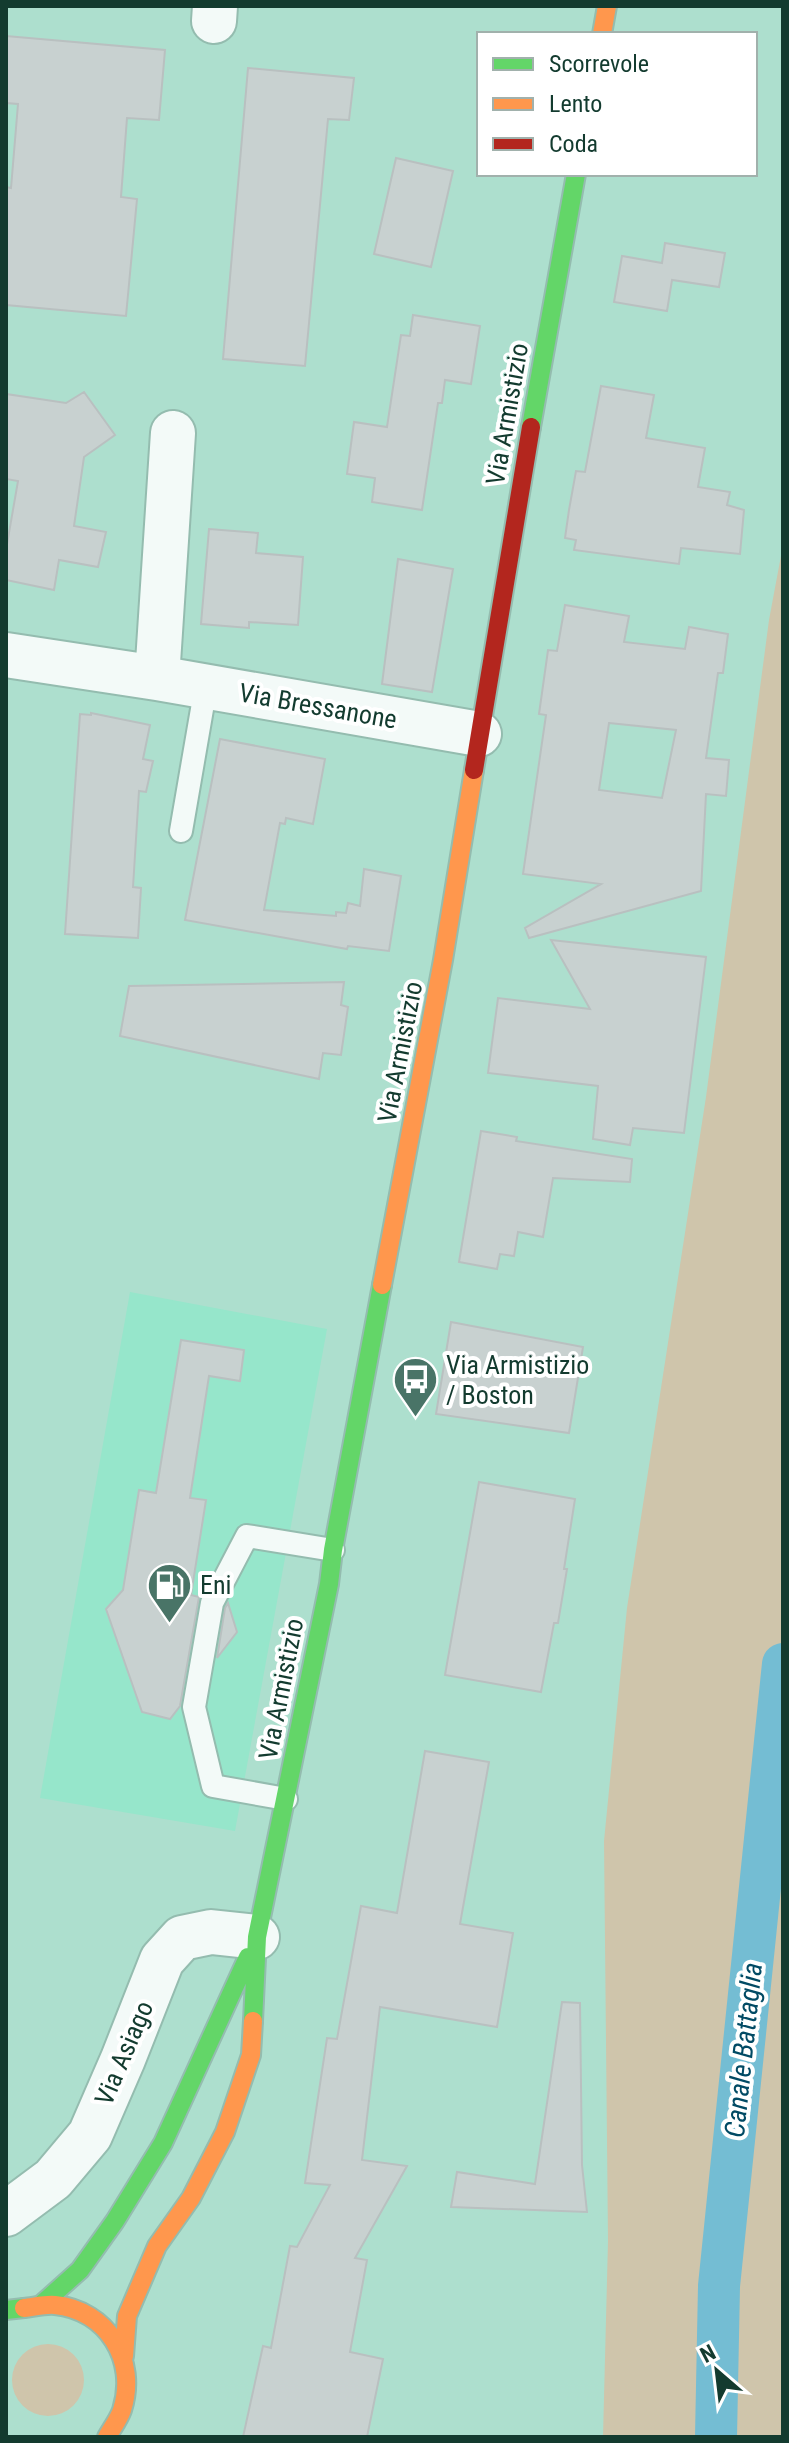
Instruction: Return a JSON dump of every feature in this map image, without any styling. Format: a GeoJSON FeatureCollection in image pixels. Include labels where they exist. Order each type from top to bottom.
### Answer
{"type":"FeatureCollection","features":[{"type":"Feature","properties":{"kind":"street"},"geometry":{"type":"LineString","coordinates":[[602,32],[607,6]]}},
{"type":"Feature","properties":{"kind":"street","name":"Via Armistizio"},"geometry":{"type":"LineString","coordinates":[[111,2434],[126,2406],[129,2380],[124,2356],[127,2316],[157,2246],[191,2198],[225,2132],[251,2055],[257,1937],[329,1584],[443,960],[536,395],[576,176]]}},
{"type":"Feature","properties":{"kind":"street"},"geometry":{"type":"LineString","coordinates":[[157,678],[173,433]]}},
{"type":"Feature","properties":{"kind":"street","name":"Via Bressanone"},"geometry":{"type":"LineString","coordinates":[[6,655],[479,734]]}},
{"type":"Feature","properties":{"kind":"street","name":"Via Asiago"},"geometry":{"type":"LineString","coordinates":[[6,2214],[53,2179],[90,2135],[162,1960],[182,1938],[211,1932],[257,1937]]}},
{"type":"Feature","properties":{"kind":"street","name":"Via Armistizio"},"geometry":{"type":"LineString","coordinates":[[6,2317],[80,2270],[115,2221],[163,2143],[257,1937]]}},
{"type":"Feature","properties":{"kind":"street"},"geometry":{"type":"LineString","coordinates":[[24,2308],[71,2307],[86,2312],[109,2330],[124,2356]]}},
{"type":"Feature","properties":{"kind":"lane"},"geometry":{"type":"LineString","coordinates":[[181,831],[206,686]]}},
{"type":"Feature","properties":{"kind":"lane"},"geometry":{"type":"LineString","coordinates":[[286,1799],[213,1786],[194,1707],[212,1603],[247,1536],[333,1550]]}},
{"type":"Feature","properties":{"kind":"shaded area"},"geometry":{"type":"Polygon","coordinates":[[[783,545],[783,2437],[603,2437],[608,2241],[604,1841],[627,1608],[706,1097],[769,620],[783,545]]]}},
{"type":"Feature","properties":{"kind":"shaded area"},"geometry":{"type":"Polygon","coordinates":[[[130,1292],[327,1329],[235,1831],[40,1798],[130,1292]]]}},
{"type":"Feature","properties":{"kind":"shaded area"},"geometry":{"type":"Polygon","coordinates":[[[48,2344],[74,2354],[84,2380],[74,2406],[48,2416],[22,2406],[12,2380],[22,2354],[48,2344]]]}},
{"type":"Feature","properties":{"kind":"building"},"geometry":{"type":"Polygon","coordinates":[[[6,36],[165,50],[159,120],[127,118],[121,197],[137,199],[126,316],[6,305],[6,187],[11,188],[18,104],[6,103],[6,36]]]}},
{"type":"Feature","properties":{"kind":"building"},"geometry":{"type":"Polygon","coordinates":[[[248,68],[354,78],[349,120],[328,119],[305,366],[223,359],[248,68]]]}},
{"type":"Feature","properties":{"kind":"building"},"geometry":{"type":"Polygon","coordinates":[[[396,158],[453,171],[431,267],[374,254],[396,158]]]}},
{"type":"Feature","properties":{"kind":"building"},"geometry":{"type":"Polygon","coordinates":[[[665,243],[725,253],[719,287],[672,280],[667,311],[614,302],[622,256],[662,263],[665,243]]]}},
{"type":"Feature","properties":{"kind":"building"},"geometry":{"type":"Polygon","coordinates":[[[413,315],[480,326],[471,384],[445,380],[442,403],[438,403],[422,510],[372,502],[375,478],[347,474],[354,422],[387,427],[401,335],[410,336],[413,315]]]}},
{"type":"Feature","properties":{"kind":"building"},"geometry":{"type":"Polygon","coordinates":[[[601,386],[654,395],[646,438],[705,448],[698,487],[730,492],[727,505],[744,510],[740,554],[681,548],[679,564],[574,550],[576,540],[565,538],[569,510],[576,471],[585,472],[601,386]]]}},
{"type":"Feature","properties":{"kind":"building"},"geometry":{"type":"Polygon","coordinates":[[[84,392],[115,435],[84,457],[74,526],[106,532],[98,567],[59,560],[54,590],[6,580],[6,550],[18,481],[6,479],[6,394],[66,403],[84,392]]]}},
{"type":"Feature","properties":{"kind":"building"},"geometry":{"type":"Polygon","coordinates":[[[209,529],[258,533],[256,553],[303,557],[298,625],[249,622],[249,628],[201,624],[209,529]]]}},
{"type":"Feature","properties":{"kind":"building"},"geometry":{"type":"Polygon","coordinates":[[[398,559],[453,569],[432,692],[382,684],[398,559]]]}},
{"type":"Feature","properties":{"kind":"building"},"geometry":{"type":"Polygon","coordinates":[[[565,605],[629,616],[624,642],[685,649],[689,627],[728,634],[723,673],[718,673],[706,758],[729,760],[726,796],[706,794],[701,891],[529,938],[525,928],[601,884],[523,874],[546,715],[539,714],[548,650],[557,651],[565,605]],[[609,723],[599,790],[662,798],[676,730],[609,723]]]}},
{"type":"Feature","properties":{"kind":"building"},"geometry":{"type":"Polygon","coordinates":[[[91,713],[150,725],[143,759],[153,761],[146,792],[139,791],[133,887],[141,888],[138,938],[65,934],[80,714],[91,713]]]}},
{"type":"Feature","properties":{"kind":"building"},"geometry":{"type":"Polygon","coordinates":[[[220,739],[325,759],[313,824],[286,818],[285,824],[280,823],[264,910],[336,916],[336,912],[346,913],[348,903],[360,906],[364,869],[401,876],[389,951],[348,946],[347,949],[185,920],[220,739]]]}},
{"type":"Feature","properties":{"kind":"building"},"geometry":{"type":"Polygon","coordinates":[[[551,940],[706,957],[684,1133],[633,1128],[630,1145],[593,1139],[598,1086],[488,1073],[498,998],[590,1009],[551,940]]]}},
{"type":"Feature","properties":{"kind":"building"},"geometry":{"type":"Polygon","coordinates":[[[344,982],[341,1005],[348,1007],[341,1055],[323,1053],[319,1079],[120,1036],[129,986],[344,982]]]}},
{"type":"Feature","properties":{"kind":"building"},"geometry":{"type":"Polygon","coordinates":[[[481,1131],[517,1137],[516,1141],[632,1159],[630,1182],[553,1178],[543,1237],[518,1232],[514,1256],[500,1254],[497,1269],[459,1262],[481,1131]]]}},
{"type":"Feature","properties":{"kind":"building"},"geometry":{"type":"Polygon","coordinates":[[[451,1322],[583,1347],[569,1433],[436,1414],[451,1322]]]}},
{"type":"Feature","properties":{"kind":"building"},"geometry":{"type":"Polygon","coordinates":[[[181,1340],[244,1350],[240,1381],[209,1376],[190,1498],[206,1500],[191,1595],[199,1597],[180,1706],[170,1719],[142,1712],[106,1609],[123,1590],[139,1490],[156,1493],[181,1340]]]}},
{"type":"Feature","properties":{"kind":"building"},"geometry":{"type":"Polygon","coordinates":[[[479,1482],[575,1499],[558,1623],[554,1623],[541,1692],[445,1675],[479,1482]]]}},
{"type":"Feature","properties":{"kind":"building"},"geometry":{"type":"Polygon","coordinates":[[[228,1603],[237,1632],[217,1658],[225,1608],[228,1603]]]}},
{"type":"Feature","properties":{"kind":"building"},"geometry":{"type":"Polygon","coordinates":[[[425,1751],[489,1762],[460,1924],[513,1933],[497,2027],[380,2007],[362,2160],[407,2166],[355,2258],[367,2260],[350,2352],[383,2359],[367,2437],[243,2437],[263,2346],[271,2348],[290,2246],[297,2247],[330,2185],[305,2183],[327,2038],[337,2039],[361,1906],[397,1913],[425,1751]]]}},
{"type":"Feature","properties":{"kind":"building"},"geometry":{"type":"Polygon","coordinates":[[[562,2002],[580,2003],[582,2165],[587,2212],[451,2207],[457,2172],[535,2184],[562,2002]]]}},
{"type":"Feature","properties":{"kind":"waterway","name":"Canale Battaglia"},"geometry":{"type":"LineString","coordinates":[[716,2437],[719,2286],[783,1664]]}},
{"type":"Feature","properties":{"kind":"traffic: fast"},"geometry":{"type":"LineString","coordinates":[[531,427],[576,176]]}},
{"type":"Feature","properties":{"kind":"traffic: fast"},"geometry":{"type":"LineString","coordinates":[[253,2021],[257,1937],[329,1584],[382,1285]]}},
{"type":"Feature","properties":{"kind":"traffic: fast"},"geometry":{"type":"LineString","coordinates":[[42,2304],[80,2270],[115,2221],[163,2143],[248,1957]]}},
{"type":"Feature","properties":{"kind":"traffic: fast"},"geometry":{"type":"LineString","coordinates":[[6,2310],[24,2308]]}},
{"type":"Feature","properties":{"kind":"traffic: slow"},"geometry":{"type":"LineString","coordinates":[[602,32],[607,6]]}},
{"type":"Feature","properties":{"kind":"traffic: slow"},"geometry":{"type":"LineString","coordinates":[[382,1285],[443,960],[474,770]]}},
{"type":"Feature","properties":{"kind":"traffic: slow"},"geometry":{"type":"LineString","coordinates":[[124,2356],[127,2316],[157,2246],[191,2198],[225,2132],[251,2055],[253,2021]]}},
{"type":"Feature","properties":{"kind":"traffic: slow"},"geometry":{"type":"LineString","coordinates":[[24,2308],[51,2305],[73,2309],[90,2316],[114,2341],[122,2356],[126,2391],[121,2413],[107,2437]]}},
{"type":"Feature","properties":{"kind":"traffic: jam"},"geometry":{"type":"LineString","coordinates":[[474,770],[531,427]]}},
{"type":"Feature","properties":{"kind":"place","name":"Via Armistizio / Boston"},"geometry":{"type":"Point","coordinates":[415,1419]}},
{"type":"Feature","properties":{"kind":"place","name":"Eni"},"geometry":{"type":"Point","coordinates":[169,1624]}}]}
